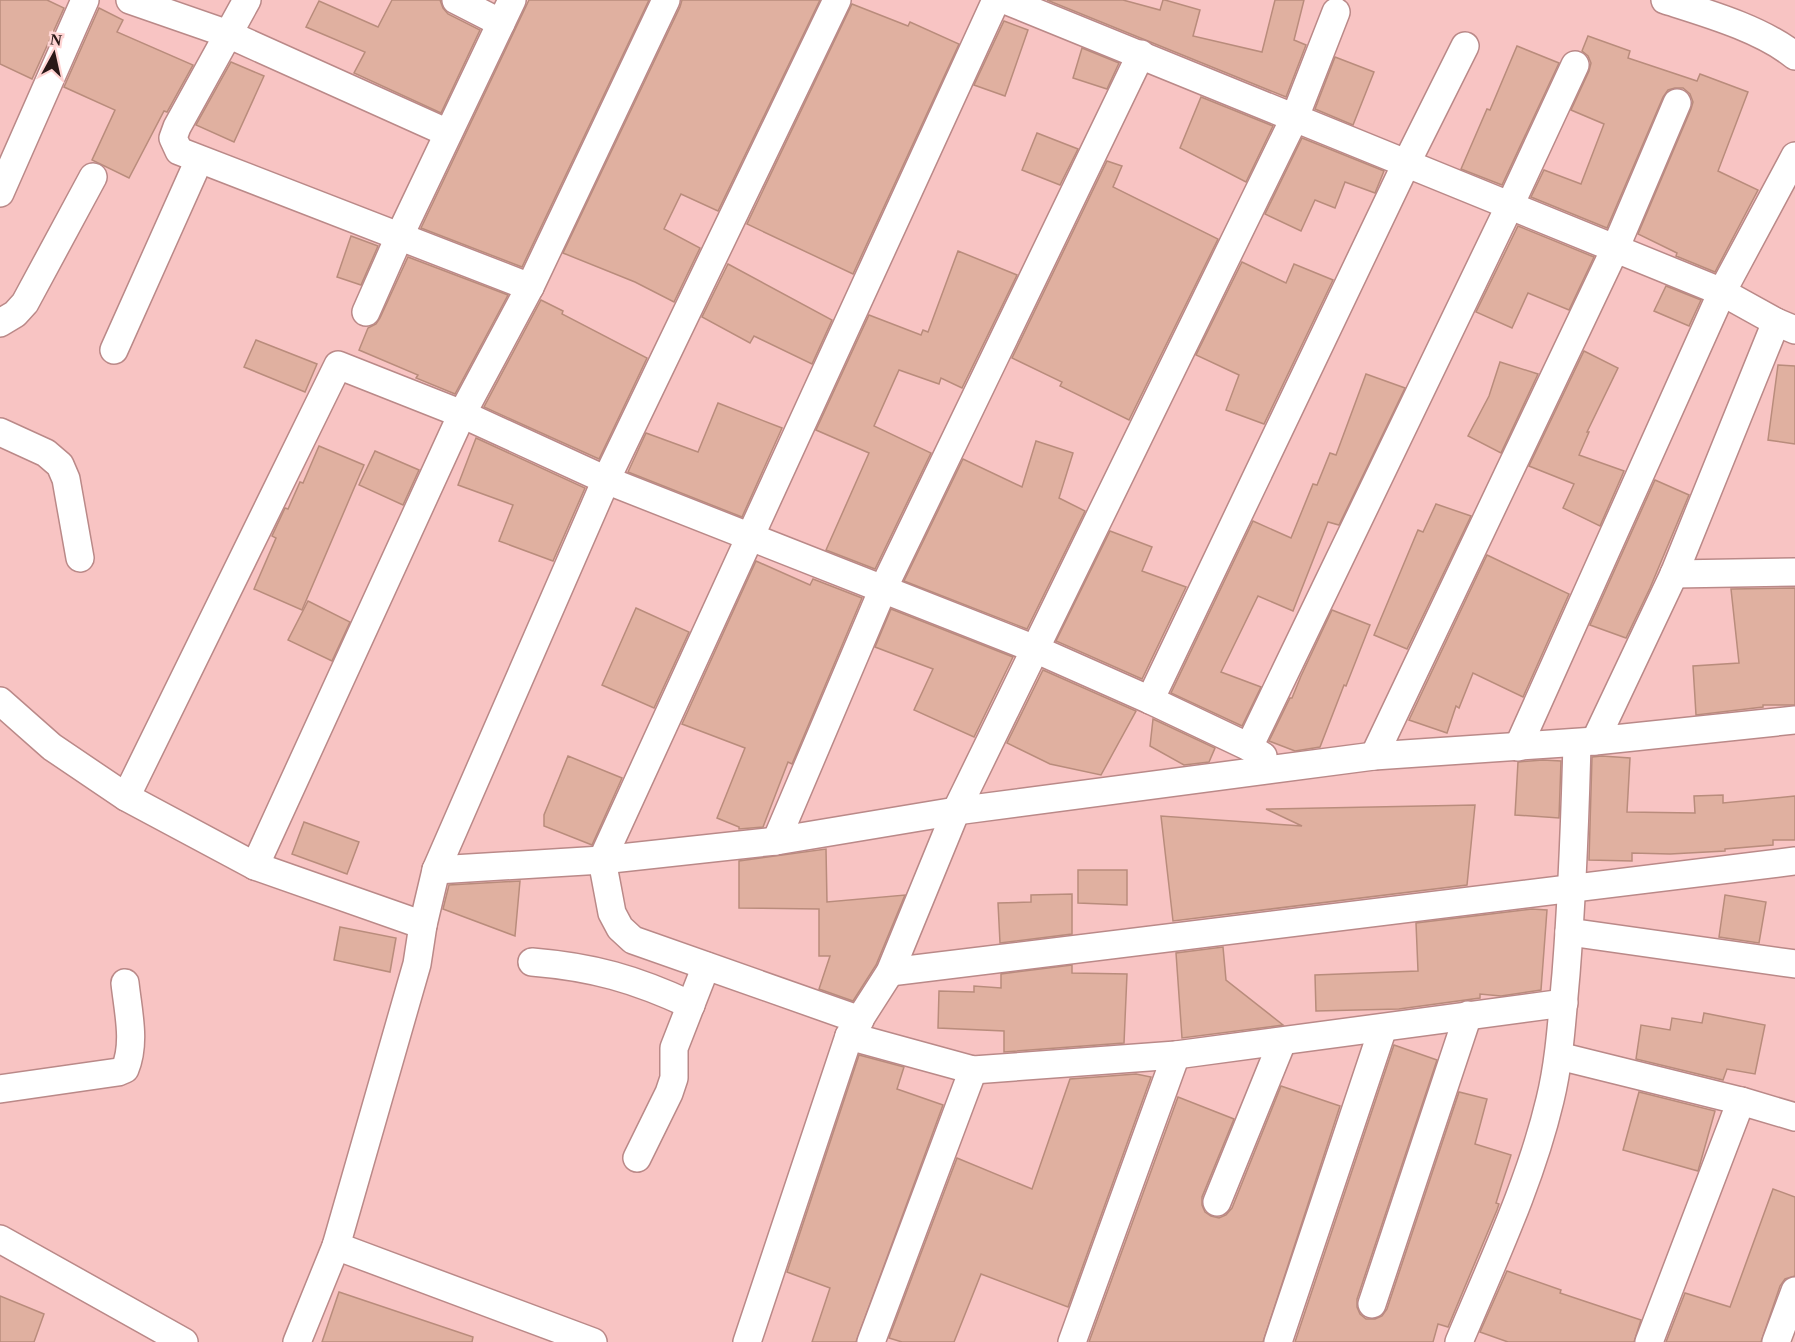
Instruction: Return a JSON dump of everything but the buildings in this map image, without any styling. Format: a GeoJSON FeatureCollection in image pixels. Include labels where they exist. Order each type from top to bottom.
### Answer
{"type":"FeatureCollection","features":[{"type":"Feature","properties":{"kind":"street"},"geometry":{"type":"LineString","coordinates":[[0,193],[85,0]]}},
{"type":"Feature","properties":{"kind":"street"},"geometry":{"type":"LineString","coordinates":[[130,0],[228,34],[448,134]]}},
{"type":"Feature","properties":{"kind":"street"},"geometry":{"type":"LineString","coordinates":[[247,0],[177,127],[173,138],[179,151],[530,287]]}},
{"type":"Feature","properties":{"kind":"street"},"geometry":{"type":"LineString","coordinates":[[366,312],[400,235],[507,11],[456,0]]}},
{"type":"Feature","properties":{"kind":"street"},"geometry":{"type":"LineString","coordinates":[[255,866],[462,414],[530,287],[666,0]]}},
{"type":"Feature","properties":{"kind":"street"},"geometry":{"type":"LineString","coordinates":[[297,1342],[336,1246],[417,964],[423,925],[436,870],[606,480],[837,0]]}},
{"type":"Feature","properties":{"kind":"street"},"geometry":{"type":"LineString","coordinates":[[996,0],[602,860],[612,913],[620,928],[633,940],[706,966],[854,1028],[973,1070],[1176,1055],[1564,1003]]}},
{"type":"Feature","properties":{"kind":"street"},"geometry":{"type":"LineString","coordinates":[[1005,0],[1722,291],[1786,326],[1674,574],[1586,742],[1559,1056],[1551,1099],[1515,1208],[1459,1342]]}},
{"type":"Feature","properties":{"kind":"street"},"geometry":{"type":"LineString","coordinates":[[1665,0],[1723,19],[1784,46],[1795,56]]}},
{"type":"Feature","properties":{"kind":"street"},"geometry":{"type":"LineString","coordinates":[[747,1342],[854,1028],[890,972],[957,811],[1295,117],[1336,12]]}},
{"type":"Feature","properties":{"kind":"street"},"geometry":{"type":"LineString","coordinates":[[1150,700],[1406,164],[1465,46]]}},
{"type":"Feature","properties":{"kind":"street"},"geometry":{"type":"LineString","coordinates":[[776,841],[884,589],[1141,54]]}},
{"type":"Feature","properties":{"kind":"street"},"geometry":{"type":"LineString","coordinates":[[1249,747],[1510,206],[1575,65]]}},
{"type":"Feature","properties":{"kind":"street"},"geometry":{"type":"LineString","coordinates":[[1374,756],[1615,249],[1677,103]]}},
{"type":"Feature","properties":{"kind":"street"},"geometry":{"type":"LineString","coordinates":[[1518,747],[1722,291],[1795,156]]}},
{"type":"Feature","properties":{"kind":"street"},"geometry":{"type":"LineString","coordinates":[[114,351],[199,160]]}},
{"type":"Feature","properties":{"kind":"street"},"geometry":{"type":"LineString","coordinates":[[5,315],[25,303],[93,177]]}},
{"type":"Feature","properties":{"kind":"street"},"geometry":{"type":"LineString","coordinates":[[126,797],[338,365],[462,414],[606,480],[1035,649],[1249,747],[1283,769]]}},
{"type":"Feature","properties":{"kind":"street"},"geometry":{"type":"LineString","coordinates":[[0,432],[46,453],[60,465],[66,479],[80,558]]}},
{"type":"Feature","properties":{"kind":"street"},"geometry":{"type":"LineString","coordinates":[[1674,574],[1795,572]]}},
{"type":"Feature","properties":{"kind":"street"},"geometry":{"type":"LineString","coordinates":[[0,701],[52,747],[126,797],[255,866],[423,925]]}},
{"type":"Feature","properties":{"kind":"street"},"geometry":{"type":"LineString","coordinates":[[436,870],[602,860],[776,841],[957,811],[1374,756],[1586,742],[1795,720]]}},
{"type":"Feature","properties":{"kind":"street"},"geometry":{"type":"LineString","coordinates":[[890,972],[1795,861]]}},
{"type":"Feature","properties":{"kind":"street"},"geometry":{"type":"LineString","coordinates":[[1569,933],[1795,964]]}},
{"type":"Feature","properties":{"kind":"street"},"geometry":{"type":"LineString","coordinates":[[531,962],[573,966],[614,974],[653,987],[691,1005]]}},
{"type":"Feature","properties":{"kind":"street"},"geometry":{"type":"LineString","coordinates":[[637,1158],[669,1093],[674,1078],[674,1048],[706,966]]}},
{"type":"Feature","properties":{"kind":"street"},"geometry":{"type":"LineString","coordinates":[[0,1089],[118,1072],[125,1069],[130,1058],[131,1044],[125,983]]}},
{"type":"Feature","properties":{"kind":"street"},"geometry":{"type":"LineString","coordinates":[[1372,1304],[1468,1015]]}},
{"type":"Feature","properties":{"kind":"street"},"geometry":{"type":"LineString","coordinates":[[1278,1342],[1383,1028]]}},
{"type":"Feature","properties":{"kind":"street"},"geometry":{"type":"LineString","coordinates":[[1217,1202],[1282,1042]]}},
{"type":"Feature","properties":{"kind":"street"},"geometry":{"type":"LineString","coordinates":[[1072,1342],[1176,1055]]}},
{"type":"Feature","properties":{"kind":"street"},"geometry":{"type":"LineString","coordinates":[[1559,1056],[1741,1101],[1795,1117]]}},
{"type":"Feature","properties":{"kind":"street"},"geometry":{"type":"LineString","coordinates":[[871,1342],[973,1070]]}},
{"type":"Feature","properties":{"kind":"street"},"geometry":{"type":"LineString","coordinates":[[1649,1342],[1741,1101]]}},
{"type":"Feature","properties":{"kind":"street"},"geometry":{"type":"LineString","coordinates":[[0,1239],[184,1342]]}},
{"type":"Feature","properties":{"kind":"street"},"geometry":{"type":"LineString","coordinates":[[336,1246],[593,1342]]}},
{"type":"Feature","properties":{"kind":"street"},"geometry":{"type":"LineString","coordinates":[[1776,1342],[1795,1291]]}}]}
